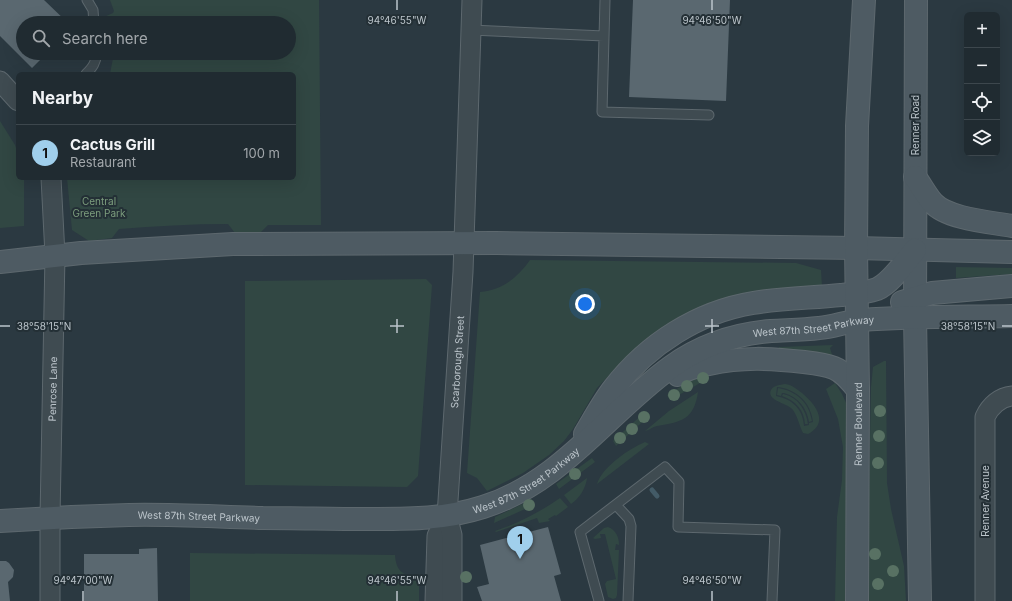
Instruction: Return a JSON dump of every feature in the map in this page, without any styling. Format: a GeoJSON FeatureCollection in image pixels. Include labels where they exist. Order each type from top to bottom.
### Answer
{"type":"FeatureCollection","features":[{"type":"Feature","properties":{"kind":"main road"},"geometry":{"type":"LineString","coordinates":[[856,248],[857,126],[864,0]]}},
{"type":"Feature","properties":{"kind":"main road","name":"Renner Road"},"geometry":{"type":"LineString","coordinates":[[914,250],[916,0]]}},
{"type":"Feature","properties":{"kind":"main road"},"geometry":{"type":"LineString","coordinates":[[915,177],[933,203],[941,209],[959,216],[1012,226]]}},
{"type":"Feature","properties":{"kind":"main road"},"geometry":{"type":"LineString","coordinates":[[0,262],[54,255],[131,249],[233,244],[464,242],[1012,252]]}},
{"type":"Feature","properties":{"kind":"main road","name":"Renner Boulevard"},"geometry":{"type":"LineString","coordinates":[[856,248],[858,390],[857,601]]}},
{"type":"Feature","properties":{"kind":"main road"},"geometry":{"type":"LineString","coordinates":[[572,453],[594,416],[614,388],[632,367],[655,347],[676,332],[698,320],[723,311],[753,303],[856,293],[878,289],[895,276],[914,250]]}},
{"type":"Feature","properties":{"kind":"main road"},"geometry":{"type":"LineString","coordinates":[[914,250],[920,601]]}},
{"type":"Feature","properties":{"kind":"main road"},"geometry":{"type":"LineString","coordinates":[[915,308],[932,293],[1012,286]]}},
{"type":"Feature","properties":{"kind":"main road","name":"West 87th Street Parkway"},"geometry":{"type":"LineString","coordinates":[[0,521],[131,515],[320,519],[420,519],[447,516],[484,507],[509,497],[549,474],[572,453],[592,438],[647,386],[671,367],[704,347],[746,335],[820,328],[915,308],[1012,316]]}},
{"type":"Feature","properties":{"kind":"main road"},"geometry":{"type":"LineString","coordinates":[[592,438],[618,423],[680,373],[693,368],[728,360],[754,358],[822,364],[844,373],[858,390]]}},
{"type":"Feature","properties":{"kind":"street","name":"Scarborough Street"},"geometry":{"type":"LineString","coordinates":[[452,601],[452,535],[447,516],[464,242],[472,0]]}},
{"type":"Feature","properties":{"kind":"street"},"geometry":{"type":"LineString","coordinates":[[0,81],[16,99]]}},
{"type":"Feature","properties":{"kind":"street","name":"Penrose Lane"},"geometry":{"type":"LineString","coordinates":[[50,601],[54,255],[51,180]]}},
{"type":"Feature","properties":{"kind":"street","name":"Renner Avenue"},"geometry":{"type":"LineString","coordinates":[[985,601],[985,417],[988,410],[995,403],[1001,399],[1012,396]]}},
{"type":"Feature","properties":{"kind":"street","name":"Scarborough Street"},"geometry":{"type":"LineString","coordinates":[[435,601],[437,536],[447,516]]}},
{"type":"Feature","properties":{"kind":"lane"},"geometry":{"type":"LineString","coordinates":[[87,0],[93,10],[93,16]]}},
{"type":"Feature","properties":{"kind":"lane"},"geometry":{"type":"LineString","coordinates":[[605,0],[602,112],[709,115]]}},
{"type":"Feature","properties":{"kind":"lane"},"geometry":{"type":"LineString","coordinates":[[471,30],[604,36]]}},
{"type":"Feature","properties":{"kind":"lane"},"geometry":{"type":"LineString","coordinates":[[88,72],[93,67],[94,60]]}},
{"type":"Feature","properties":{"kind":"lane"},"geometry":{"type":"LineString","coordinates":[[599,601],[580,532],[665,467],[678,482],[678,527],[775,530],[772,601]]}},
{"type":"Feature","properties":{"kind":"lane"},"geometry":{"type":"LineString","coordinates":[[616,505],[629,519],[631,526],[628,601]]}},
{"type":"Feature","properties":{"kind":"green space","name":"Central Green Park"},"geometry":{"type":"Polygon","coordinates":[[[110,0],[319,0],[321,225],[268,225],[260,233],[235,233],[228,224],[146,227],[119,229],[112,238],[89,241],[72,230],[67,180],[296,180],[296,72],[110,72],[113,60],[296,60],[296,16],[106,16],[114,11],[110,0]]]}},
{"type":"Feature","properties":{"kind":"green space"},"geometry":{"type":"Polygon","coordinates":[[[0,121],[16,148],[16,180],[24,180],[24,226],[0,228],[0,121]]]}},
{"type":"Feature","properties":{"kind":"green space"},"geometry":{"type":"Polygon","coordinates":[[[530,260],[796,263],[821,270],[822,287],[736,295],[708,305],[622,362],[597,388],[573,429],[564,441],[549,455],[523,473],[487,491],[477,478],[467,473],[480,292],[495,289],[509,282],[530,260]]]}},
{"type":"Feature","properties":{"kind":"green space"},"geometry":{"type":"Polygon","coordinates":[[[956,267],[1012,268],[1012,274],[956,278],[956,267]]]}},
{"type":"Feature","properties":{"kind":"green space"},"geometry":{"type":"Polygon","coordinates":[[[426,279],[432,285],[418,476],[407,487],[245,485],[245,281],[426,279]]]}},
{"type":"Feature","properties":{"kind":"green space"},"geometry":{"type":"Polygon","coordinates":[[[833,345],[830,348],[833,358],[779,351],[779,347],[833,345]]]}},
{"type":"Feature","properties":{"kind":"green space"},"geometry":{"type":"Polygon","coordinates":[[[886,361],[887,483],[891,509],[904,566],[906,601],[867,601],[871,387],[873,367],[886,361]]]}},
{"type":"Feature","properties":{"kind":"green space"},"geometry":{"type":"Polygon","coordinates":[[[707,373],[709,378],[670,400],[667,395],[707,373]]]}},
{"type":"Feature","properties":{"kind":"green space"},"geometry":{"type":"Polygon","coordinates":[[[835,383],[848,407],[845,601],[835,601],[837,517],[842,480],[843,447],[838,419],[826,389],[835,383]]]}},
{"type":"Feature","properties":{"kind":"green space"},"geometry":{"type":"Polygon","coordinates":[[[785,384],[790,385],[807,397],[812,402],[818,413],[818,424],[815,429],[808,434],[803,433],[793,410],[774,399],[770,394],[772,388],[775,386],[785,384]],[[777,387],[776,396],[792,402],[796,406],[803,420],[804,426],[813,422],[812,415],[802,398],[784,388],[777,387]]]}},
{"type":"Feature","properties":{"kind":"green space"},"geometry":{"type":"Polygon","coordinates":[[[778,388],[801,398],[808,408],[812,421],[809,422],[804,408],[794,397],[784,393],[782,393],[781,396],[777,395],[778,388]]]}},
{"type":"Feature","properties":{"kind":"green space"},"geometry":{"type":"Polygon","coordinates":[[[698,392],[693,409],[685,418],[673,423],[655,426],[645,431],[669,411],[698,392]]]}},
{"type":"Feature","properties":{"kind":"green space"},"geometry":{"type":"Polygon","coordinates":[[[783,394],[797,401],[803,409],[808,424],[805,424],[801,410],[795,403],[782,396],[783,394]]]}},
{"type":"Feature","properties":{"kind":"green space"},"geometry":{"type":"Polygon","coordinates":[[[646,411],[650,415],[616,446],[613,441],[646,411]]]}},
{"type":"Feature","properties":{"kind":"green space"},"geometry":{"type":"Polygon","coordinates":[[[645,442],[649,444],[597,484],[600,477],[617,459],[645,442]]]}},
{"type":"Feature","properties":{"kind":"green space"},"geometry":{"type":"Polygon","coordinates":[[[592,458],[595,462],[559,489],[556,484],[592,458]]]}},
{"type":"Feature","properties":{"kind":"green space"},"geometry":{"type":"Polygon","coordinates":[[[587,478],[582,493],[571,504],[564,495],[587,478]]]}},
{"type":"Feature","properties":{"kind":"green space"},"geometry":{"type":"Polygon","coordinates":[[[560,498],[568,507],[556,516],[555,515],[548,519],[550,521],[539,523],[537,518],[496,532],[495,531],[529,517],[560,498]]]}},
{"type":"Feature","properties":{"kind":"green space"},"geometry":{"type":"Polygon","coordinates":[[[531,500],[534,505],[494,523],[495,517],[531,500]]]}},
{"type":"Feature","properties":{"kind":"green space"},"geometry":{"type":"Polygon","coordinates":[[[608,527],[615,532],[619,542],[619,545],[616,544],[615,550],[619,550],[617,595],[616,598],[613,599],[608,597],[605,584],[607,581],[616,579],[605,534],[600,534],[601,538],[593,538],[604,528],[608,527]]]}},
{"type":"Feature","properties":{"kind":"green space"},"geometry":{"type":"Polygon","coordinates":[[[190,553],[395,555],[398,568],[401,571],[407,575],[417,576],[419,601],[190,601],[190,553]]]}},
{"type":"Feature","properties":{"kind":"building"},"geometry":{"type":"Polygon","coordinates":[[[0,0],[44,0],[61,16],[16,16],[16,52],[0,36],[0,0]]]}},
{"type":"Feature","properties":{"kind":"building"},"geometry":{"type":"Polygon","coordinates":[[[633,0],[730,0],[726,101],[629,97],[633,0]]]}},
{"type":"Feature","properties":{"kind":"building"},"geometry":{"type":"Polygon","coordinates":[[[24,60],[40,60],[32,68],[24,60]]]}},
{"type":"Feature","properties":{"kind":"building"},"geometry":{"type":"Polygon","coordinates":[[[548,527],[561,574],[554,576],[561,601],[482,601],[477,587],[489,584],[480,545],[548,527]]]}},
{"type":"Feature","properties":{"kind":"building"},"geometry":{"type":"Polygon","coordinates":[[[157,548],[158,601],[84,601],[84,554],[139,554],[139,549],[157,548]]]}},
{"type":"Feature","properties":{"kind":"building"},"geometry":{"type":"Polygon","coordinates":[[[0,561],[6,561],[14,570],[13,577],[8,582],[10,601],[0,601],[0,561]]]}},
{"type":"Feature","properties":{"kind":"waterway"},"geometry":{"type":"LineString","coordinates":[[652,490],[657,496]]}},
{"type":"Feature","properties":{"kind":"place","name":"Cactus Grill"},"geometry":{"type":"Point","coordinates":[520,559]}}]}
